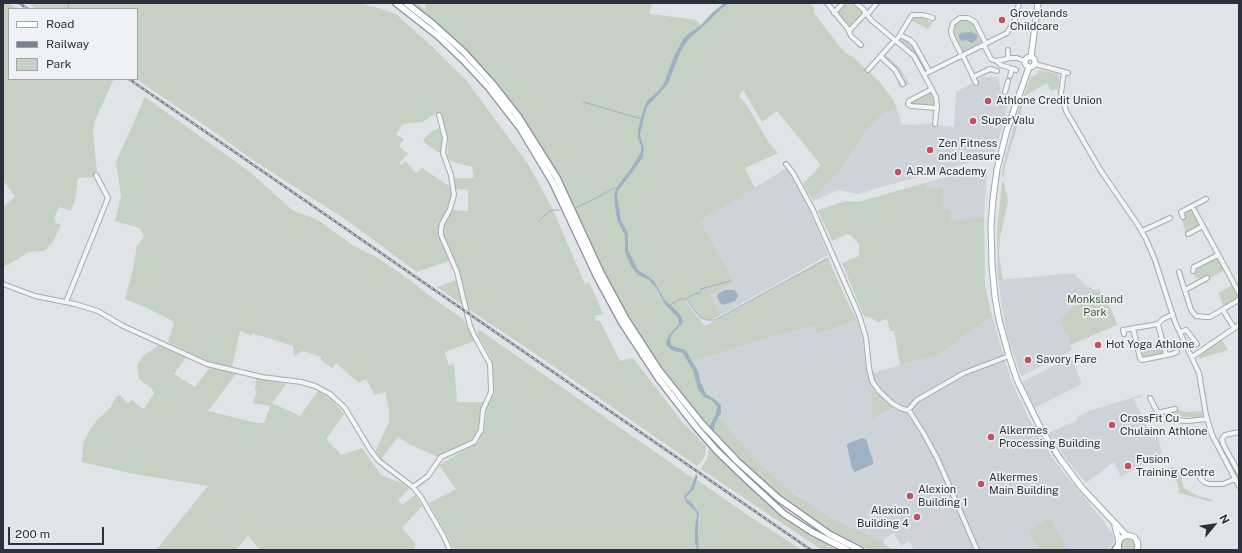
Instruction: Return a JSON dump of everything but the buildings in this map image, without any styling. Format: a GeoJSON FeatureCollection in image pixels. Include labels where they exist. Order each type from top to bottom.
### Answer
{"type":"FeatureCollection","features":[{"type":"Feature","properties":{"kind":"highway"},"geometry":{"type":"LineString","coordinates":[[396,3],[438,36],[464,61],[489,88],[520,128],[553,183],[597,277],[622,323],[658,378],[696,427],[744,478],[784,514],[812,532],[847,550]]}},
{"type":"Feature","properties":{"kind":"highway"},"geometry":{"type":"LineString","coordinates":[[406,3],[433,24],[464,52],[492,83],[518,116],[557,178],[601,273],[626,319],[659,370],[702,424],[737,461],[778,498],[830,534],[860,550]]}},
{"type":"Feature","properties":{"kind":"main road"},"geometry":{"type":"LineString","coordinates":[[1038,3],[1031,57],[1034,59],[1035,64],[1029,67],[1007,130],[997,169],[993,199],[991,249],[993,281],[999,320],[1009,356],[1029,406],[1053,450],[1082,488],[1115,525],[1126,536],[1131,536],[1137,540],[1137,550]]}},
{"type":"Feature","properties":{"kind":"main road"},"geometry":{"type":"LineString","coordinates":[[1029,67],[1026,66],[1025,61],[1028,57],[1031,57]]}},
{"type":"Feature","properties":{"kind":"main road"},"geometry":{"type":"LineString","coordinates":[[1115,525],[1118,547]]}},
{"type":"Feature","properties":{"kind":"main road"},"geometry":{"type":"LineString","coordinates":[[1118,547],[1126,536]]}},
{"type":"Feature","properties":{"kind":"street"},"geometry":{"type":"LineString","coordinates":[[827,3],[852,37],[861,45]]}},
{"type":"Feature","properties":{"kind":"street"},"geometry":{"type":"LineString","coordinates":[[834,13],[843,3]]}},
{"type":"Feature","properties":{"kind":"street"},"geometry":{"type":"LineString","coordinates":[[856,3],[888,35],[913,54],[925,74],[936,99],[937,108],[935,124]]}},
{"type":"Feature","properties":{"kind":"street"},"geometry":{"type":"LineString","coordinates":[[849,31],[877,3]]}},
{"type":"Feature","properties":{"kind":"street"},"geometry":{"type":"LineString","coordinates":[[925,74],[961,54],[1005,34],[1013,25],[1019,3]]}},
{"type":"Feature","properties":{"kind":"street"},"geometry":{"type":"LineString","coordinates":[[868,70],[896,40],[912,16],[923,15],[933,18]]}},
{"type":"Feature","properties":{"kind":"street"},"geometry":{"type":"LineString","coordinates":[[976,83],[952,36],[951,30],[953,23],[960,18],[968,18],[974,22],[991,59],[998,61],[1008,58],[1017,58],[1025,61]]}},
{"type":"Feature","properties":{"kind":"street"},"geometry":{"type":"LineString","coordinates":[[900,35],[914,44],[928,69]]}},
{"type":"Feature","properties":{"kind":"street"},"geometry":{"type":"LineString","coordinates":[[1008,50],[1008,58]]}},
{"type":"Feature","properties":{"kind":"street"},"geometry":{"type":"LineString","coordinates":[[880,56],[895,70],[903,84]]}},
{"type":"Feature","properties":{"kind":"street"},"geometry":{"type":"LineString","coordinates":[[998,61],[1000,65],[1014,70],[1010,76]]}},
{"type":"Feature","properties":{"kind":"street"},"geometry":{"type":"LineString","coordinates":[[1035,64],[1066,72],[1061,93],[1066,111],[1101,171],[1142,231],[1155,260],[1180,332],[1199,373],[1207,419],[1217,446],[1239,486]]}},
{"type":"Feature","properties":{"kind":"street"},"geometry":{"type":"LineString","coordinates":[[973,77],[990,69],[997,71]]}},
{"type":"Feature","properties":{"kind":"street"},"geometry":{"type":"LineString","coordinates":[[1005,92],[1008,81]]}},
{"type":"Feature","properties":{"kind":"street"},"geometry":{"type":"LineString","coordinates":[[908,104],[909,101],[932,89]]}},
{"type":"Feature","properties":{"kind":"street"},"geometry":{"type":"LineString","coordinates":[[902,105],[908,104],[911,106],[937,108]]}},
{"type":"Feature","properties":{"kind":"street"},"geometry":{"type":"LineString","coordinates":[[413,487],[428,476],[441,457],[474,442],[481,430],[483,410],[492,387],[490,364],[474,337],[457,272],[442,235],[442,224],[450,208],[454,195],[451,176],[444,153],[445,138],[438,116]]}},
{"type":"Feature","properties":{"kind":"street"},"geometry":{"type":"LineString","coordinates":[[786,164],[793,173],[813,210],[861,320],[866,338],[870,372],[873,383],[892,403],[900,408],[909,410],[924,434],[938,460],[977,550]]}},
{"type":"Feature","properties":{"kind":"street"},"geometry":{"type":"LineString","coordinates":[[66,302],[108,198],[96,175]]}},
{"type":"Feature","properties":{"kind":"street"},"geometry":{"type":"LineString","coordinates":[[1183,216],[1181,212],[1206,199]]}},
{"type":"Feature","properties":{"kind":"street"},"geometry":{"type":"LineString","coordinates":[[1192,206],[1239,293]]}},
{"type":"Feature","properties":{"kind":"street"},"geometry":{"type":"LineString","coordinates":[[1142,231],[1170,218]]}},
{"type":"Feature","properties":{"kind":"street"},"geometry":{"type":"LineString","coordinates":[[1188,234],[1203,226]]}},
{"type":"Feature","properties":{"kind":"street"},"geometry":{"type":"LineString","coordinates":[[1193,271],[1192,269],[1218,255]]}},
{"type":"Feature","properties":{"kind":"street"},"geometry":{"type":"LineString","coordinates":[[1179,272],[1190,307],[1195,315],[1210,317],[1239,299]]}},
{"type":"Feature","properties":{"kind":"street"},"geometry":{"type":"LineString","coordinates":[[1185,290],[1207,278]]}},
{"type":"Feature","properties":{"kind":"street"},"geometry":{"type":"LineString","coordinates":[[3,284],[35,296],[66,302],[98,311],[122,326],[207,364],[262,377],[301,382],[321,389],[335,398],[345,408],[371,451],[379,461],[413,487],[426,503],[450,550]]}},
{"type":"Feature","properties":{"kind":"street"},"geometry":{"type":"LineString","coordinates":[[1192,357],[1237,328],[1223,310]]}},
{"type":"Feature","properties":{"kind":"street"},"geometry":{"type":"LineString","coordinates":[[1124,334],[1123,330],[1158,324],[1163,319],[1173,314]]}},
{"type":"Feature","properties":{"kind":"street"},"geometry":{"type":"LineString","coordinates":[[1158,324],[1166,355]]}},
{"type":"Feature","properties":{"kind":"street"},"geometry":{"type":"LineString","coordinates":[[1133,328],[1140,358],[1145,360],[1177,352]]}},
{"type":"Feature","properties":{"kind":"street"},"geometry":{"type":"LineString","coordinates":[[1180,332],[1186,330],[1196,344]]}},
{"type":"Feature","properties":{"kind":"street"},"geometry":{"type":"LineString","coordinates":[[909,410],[917,400],[964,373],[1009,356]]}},
{"type":"Feature","properties":{"kind":"street"},"geometry":{"type":"LineString","coordinates":[[1150,398],[1162,420],[1195,421],[1207,419]]}},
{"type":"Feature","properties":{"kind":"street"},"geometry":{"type":"LineString","coordinates":[[1157,413],[1167,413],[1175,409]]}},
{"type":"Feature","properties":{"kind":"street"},"geometry":{"type":"LineString","coordinates":[[1239,432],[1225,435],[1222,439],[1222,442],[1237,466],[1239,473]]}},
{"type":"Feature","properties":{"kind":"street"},"geometry":{"type":"LineString","coordinates":[[1200,478],[1209,484],[1222,484],[1235,479]]}},
{"type":"Feature","properties":{"kind":"shaded area"},"geometry":{"type":"Polygon","coordinates":[[[983,77],[998,77],[1003,100],[1009,101],[993,160],[991,162],[971,162],[857,194],[839,190],[813,201],[812,199],[838,173],[865,132],[884,113],[897,109],[902,125],[930,124],[954,127],[956,92],[983,77]]]}},
{"type":"Feature","properties":{"kind":"shaded area"},"geometry":{"type":"Polygon","coordinates":[[[787,168],[805,199],[828,255],[721,315],[710,295],[734,282],[700,220],[787,168]]]}},
{"type":"Feature","properties":{"kind":"shaded area"},"geometry":{"type":"Polygon","coordinates":[[[962,172],[987,172],[984,216],[951,221],[943,210],[940,189],[938,187],[927,190],[925,183],[962,172]]]}},
{"type":"Feature","properties":{"kind":"shaded area"},"geometry":{"type":"Polygon","coordinates":[[[1074,273],[1085,285],[1097,291],[1059,319],[1065,332],[1067,331],[1072,349],[1069,352],[1021,376],[1008,338],[998,280],[1074,273]]]}},
{"type":"Feature","properties":{"kind":"shaded area"},"geometry":{"type":"Polygon","coordinates":[[[992,316],[1010,378],[1029,419],[1057,464],[1102,519],[1115,538],[1112,545],[1106,550],[914,550],[909,541],[901,546],[894,533],[884,539],[884,545],[832,519],[813,507],[777,480],[756,460],[719,417],[721,413],[713,398],[706,394],[703,390],[698,371],[693,361],[816,325],[816,335],[857,320],[862,336],[867,375],[938,355],[992,316]]]}},
{"type":"Feature","properties":{"kind":"shaded area"},"geometry":{"type":"Polygon","coordinates":[[[1071,357],[1082,384],[1035,408],[1023,383],[1024,381],[1071,357]]]}},
{"type":"Feature","properties":{"kind":"shaded area"},"geometry":{"type":"Polygon","coordinates":[[[1141,395],[1141,397],[1134,399],[1151,435],[1157,434],[1162,453],[1121,477],[1114,462],[1086,483],[1068,461],[1049,433],[1078,420],[1077,417],[1092,410],[1141,395]]]}},
{"type":"Feature","properties":{"kind":"green space"},"geometry":{"type":"Polygon","coordinates":[[[3,3],[8,3],[16,8],[8,8],[8,80],[114,80],[95,120],[93,132],[97,172],[96,177],[78,178],[75,200],[71,211],[59,207],[54,218],[56,223],[61,225],[53,242],[44,251],[28,252],[3,267],[3,207],[15,197],[3,180],[3,3]]]}},
{"type":"Feature","properties":{"kind":"green space"},"geometry":{"type":"Polygon","coordinates":[[[28,3],[359,3],[396,14],[466,80],[528,164],[553,210],[585,284],[589,282],[603,314],[594,316],[596,321],[600,321],[620,361],[633,358],[682,422],[706,446],[705,456],[701,462],[697,466],[533,352],[468,309],[461,278],[442,231],[445,220],[451,210],[468,211],[468,190],[455,189],[453,178],[474,178],[472,167],[447,160],[447,137],[440,113],[435,114],[422,122],[403,124],[396,134],[404,139],[399,146],[408,154],[399,163],[401,165],[405,161],[416,173],[422,168],[449,186],[452,191],[452,200],[439,231],[449,261],[417,272],[345,219],[253,160],[209,128],[137,80],[138,8],[36,8],[28,3]]]}},
{"type":"Feature","properties":{"kind":"green space"},"geometry":{"type":"Polygon","coordinates":[[[409,3],[416,3],[426,10],[425,3],[652,3],[649,14],[695,20],[701,25],[683,39],[673,58],[664,83],[660,89],[647,101],[638,129],[641,152],[616,188],[614,195],[618,222],[625,236],[625,247],[638,275],[649,280],[678,318],[679,324],[669,335],[666,341],[673,351],[683,353],[689,362],[696,379],[696,383],[704,397],[712,401],[717,406],[716,414],[709,427],[690,406],[660,367],[630,322],[609,284],[560,181],[525,122],[501,91],[409,3]]]}},
{"type":"Feature","properties":{"kind":"green space"},"geometry":{"type":"Polygon","coordinates":[[[730,3],[809,3],[814,7],[814,13],[840,47],[878,80],[892,98],[897,109],[884,113],[865,132],[838,173],[812,199],[803,184],[821,165],[777,111],[762,122],[743,90],[739,96],[746,104],[770,144],[778,153],[745,168],[755,188],[700,220],[734,282],[710,295],[721,315],[711,320],[701,318],[686,299],[684,299],[705,326],[828,258],[857,320],[815,335],[816,325],[693,361],[686,350],[671,344],[670,339],[672,334],[683,321],[680,314],[664,299],[654,281],[638,270],[633,261],[628,250],[628,233],[621,220],[617,195],[644,149],[640,136],[647,107],[668,84],[680,53],[688,40],[720,10],[730,3]]]}},
{"type":"Feature","properties":{"kind":"green space"},"geometry":{"type":"Polygon","coordinates":[[[847,3],[853,3],[862,12],[862,15],[849,27],[837,12],[844,4],[847,5],[847,3]]]}},
{"type":"Feature","properties":{"kind":"green space"},"geometry":{"type":"Polygon","coordinates":[[[918,16],[928,18],[928,22],[934,20],[928,29],[911,20],[918,16]]]}},
{"type":"Feature","properties":{"kind":"green space"},"geometry":{"type":"Polygon","coordinates":[[[964,19],[973,22],[983,43],[963,52],[953,36],[952,28],[957,21],[964,19]]]}},
{"type":"Feature","properties":{"kind":"green space"},"geometry":{"type":"Polygon","coordinates":[[[900,37],[911,43],[916,49],[926,70],[930,65],[931,69],[926,72],[924,70],[913,53],[899,40],[900,37]]]}},
{"type":"Feature","properties":{"kind":"green space"},"geometry":{"type":"Polygon","coordinates":[[[885,54],[900,68],[909,84],[900,88],[898,83],[905,79],[904,77],[901,77],[884,58],[885,54]]]}},
{"type":"Feature","properties":{"kind":"green space"},"geometry":{"type":"Polygon","coordinates":[[[1038,70],[1058,74],[1058,89],[1051,91],[1047,83],[1023,97],[1031,77],[1039,73],[1038,70]]]}},
{"type":"Feature","properties":{"kind":"green space"},"geometry":{"type":"Polygon","coordinates":[[[931,92],[935,103],[933,106],[911,105],[910,102],[931,92]]]}},
{"type":"Feature","properties":{"kind":"green space"},"geometry":{"type":"Polygon","coordinates":[[[145,97],[250,172],[292,210],[318,220],[354,246],[376,257],[410,280],[427,294],[463,319],[474,341],[445,352],[449,366],[454,364],[457,402],[484,402],[477,432],[471,440],[438,457],[411,445],[398,437],[381,459],[375,452],[389,422],[389,411],[385,392],[375,395],[366,379],[359,383],[336,363],[332,368],[321,360],[321,357],[303,351],[294,356],[293,346],[252,333],[252,336],[240,331],[232,367],[207,361],[168,342],[174,324],[169,319],[125,299],[137,246],[144,237],[140,228],[115,221],[121,196],[116,162],[145,97]]]}},
{"type":"Feature","properties":{"kind":"green space"},"geometry":{"type":"Polygon","coordinates":[[[1023,97],[1021,114],[1005,166],[1004,177],[1002,176],[1003,166],[1023,97]]]}},
{"type":"Feature","properties":{"kind":"green space"},"geometry":{"type":"Polygon","coordinates":[[[440,128],[443,137],[441,152],[438,152],[426,144],[423,140],[432,131],[440,128]]]}},
{"type":"Feature","properties":{"kind":"green space"},"geometry":{"type":"Polygon","coordinates":[[[1002,181],[1004,182],[1008,201],[1000,238],[999,255],[1003,280],[998,280],[997,232],[1002,181]]]}},
{"type":"Feature","properties":{"kind":"green space"},"geometry":{"type":"Polygon","coordinates":[[[925,183],[927,190],[938,187],[943,188],[943,210],[950,210],[951,221],[984,216],[985,286],[992,316],[938,355],[900,365],[894,331],[890,331],[887,319],[878,322],[864,316],[842,263],[859,256],[859,244],[852,236],[847,234],[832,241],[818,210],[846,201],[858,202],[925,183]]]}},
{"type":"Feature","properties":{"kind":"green space"},"geometry":{"type":"Polygon","coordinates":[[[1190,209],[1193,211],[1194,217],[1196,217],[1200,225],[1186,233],[1180,215],[1190,209]]]}},
{"type":"Feature","properties":{"kind":"green space"},"geometry":{"type":"Polygon","coordinates":[[[1217,257],[1224,268],[1223,271],[1208,279],[1207,276],[1201,279],[1198,277],[1196,279],[1193,272],[1195,268],[1217,257]]]}},
{"type":"Feature","properties":{"kind":"green space"},"geometry":{"type":"Polygon","coordinates":[[[457,280],[464,304],[463,305],[437,287],[457,280]]]}},
{"type":"Feature","properties":{"kind":"green space"},"geometry":{"type":"Polygon","coordinates":[[[1233,285],[1238,294],[1238,298],[1224,308],[1218,293],[1233,285]]]}},
{"type":"Feature","properties":{"kind":"green space","name":"Monksland Park"},"geometry":{"type":"Polygon","coordinates":[[[1099,288],[1102,297],[1112,311],[1117,325],[1070,345],[1068,339],[1070,338],[1067,332],[1065,332],[1059,319],[1099,288]]]}},
{"type":"Feature","properties":{"kind":"green space"},"geometry":{"type":"Polygon","coordinates":[[[478,329],[694,479],[690,490],[684,496],[684,499],[696,512],[697,517],[695,526],[697,550],[455,550],[429,503],[456,489],[439,465],[479,442],[486,420],[487,406],[494,394],[493,365],[490,356],[478,335],[478,329]]]}},
{"type":"Feature","properties":{"kind":"green space"},"geometry":{"type":"Polygon","coordinates":[[[1222,340],[1228,350],[1199,359],[1200,354],[1222,340]]]}},
{"type":"Feature","properties":{"kind":"green space"},"geometry":{"type":"Polygon","coordinates":[[[158,346],[186,357],[174,374],[195,387],[210,367],[236,374],[208,411],[257,423],[264,423],[270,406],[253,403],[257,390],[255,390],[256,380],[258,378],[286,384],[272,403],[300,416],[318,391],[332,400],[344,414],[326,439],[341,455],[362,448],[381,475],[403,484],[409,489],[398,500],[402,505],[415,495],[422,506],[402,528],[416,544],[413,550],[260,550],[248,536],[236,550],[156,550],[208,486],[134,474],[82,462],[83,444],[89,431],[97,420],[110,408],[116,397],[120,395],[127,403],[133,400],[144,409],[154,393],[152,389],[139,379],[137,365],[144,355],[158,346]]]}},
{"type":"Feature","properties":{"kind":"green space"},"geometry":{"type":"Polygon","coordinates":[[[1162,348],[1163,353],[1161,355],[1143,357],[1142,352],[1162,348]]]}},
{"type":"Feature","properties":{"kind":"green space"},"geometry":{"type":"Polygon","coordinates":[[[872,392],[877,394],[892,407],[872,419],[872,392]]]}},
{"type":"Feature","properties":{"kind":"green space"},"geometry":{"type":"Polygon","coordinates":[[[1179,409],[1179,411],[1187,412],[1202,411],[1202,419],[1171,416],[1171,419],[1162,418],[1159,414],[1166,413],[1167,416],[1169,416],[1169,412],[1179,409]]]}},
{"type":"Feature","properties":{"kind":"green space"},"geometry":{"type":"Polygon","coordinates":[[[719,417],[756,460],[777,480],[796,495],[832,519],[880,541],[890,548],[897,548],[898,550],[869,550],[824,528],[776,493],[728,449],[714,431],[715,424],[719,417]]]}},
{"type":"Feature","properties":{"kind":"green space"},"geometry":{"type":"Polygon","coordinates":[[[709,449],[788,520],[836,550],[822,550],[701,469],[707,459],[709,449]]]}},
{"type":"Feature","properties":{"kind":"green space"},"geometry":{"type":"Polygon","coordinates":[[[1168,467],[1181,468],[1184,488],[1196,495],[1212,500],[1212,502],[1179,493],[1178,484],[1168,467]]]}},
{"type":"Feature","properties":{"kind":"green space"},"geometry":{"type":"Polygon","coordinates":[[[697,480],[802,550],[699,550],[698,537],[700,518],[696,508],[686,499],[686,497],[694,489],[697,480]]]}},
{"type":"Feature","properties":{"kind":"green space"},"geometry":{"type":"Polygon","coordinates":[[[1049,519],[1051,520],[1067,550],[1040,550],[1029,530],[1049,519]]]}},
{"type":"Feature","properties":{"kind":"green space"},"geometry":{"type":"Polygon","coordinates":[[[1126,537],[1132,538],[1135,542],[1134,550],[1121,550],[1120,547],[1122,540],[1126,537]]]}},
{"type":"Feature","properties":{"kind":"water"},"geometry":{"type":"Polygon","coordinates":[[[724,3],[730,3],[720,10],[688,40],[680,53],[668,84],[647,107],[640,135],[644,149],[643,157],[617,195],[621,220],[628,233],[628,250],[638,270],[654,281],[664,299],[680,314],[683,321],[672,334],[670,339],[671,344],[686,350],[698,371],[706,394],[721,405],[721,413],[715,424],[714,431],[709,427],[716,414],[717,406],[712,401],[704,397],[698,389],[693,371],[683,353],[673,351],[667,346],[666,341],[669,335],[679,324],[678,318],[665,304],[656,288],[649,280],[638,275],[631,266],[625,252],[625,236],[618,222],[614,195],[616,188],[641,152],[638,129],[647,101],[660,89],[664,83],[673,58],[683,39],[701,25],[724,3]]]}},
{"type":"Feature","properties":{"kind":"water"},"geometry":{"type":"Polygon","coordinates":[[[970,32],[977,35],[977,39],[973,42],[971,43],[967,40],[962,41],[959,38],[961,33],[970,32]]]}},
{"type":"Feature","properties":{"kind":"water"},"geometry":{"type":"Polygon","coordinates":[[[725,290],[734,290],[738,296],[735,301],[723,305],[720,303],[717,296],[725,290]]]}},
{"type":"Feature","properties":{"kind":"water"},"geometry":{"type":"Polygon","coordinates":[[[862,438],[866,439],[873,464],[855,472],[852,468],[847,444],[862,438]]]}},
{"type":"Feature","properties":{"kind":"water"},"geometry":{"type":"Polygon","coordinates":[[[696,474],[698,476],[694,489],[686,497],[686,499],[691,502],[699,513],[699,550],[697,550],[695,543],[696,512],[685,501],[684,496],[690,490],[696,474]]]}},
{"type":"Feature","properties":{"kind":"waterway"},"geometry":{"type":"LineString","coordinates":[[68,8],[69,3]]}},
{"type":"Feature","properties":{"kind":"waterway"},"geometry":{"type":"LineString","coordinates":[[583,102],[642,119]]}},
{"type":"Feature","properties":{"kind":"waterway"},"geometry":{"type":"LineString","coordinates":[[577,207],[616,188]]}},
{"type":"Feature","properties":{"kind":"waterway"},"geometry":{"type":"LineString","coordinates":[[539,221],[548,212],[559,210]]}},
{"type":"Feature","properties":{"kind":"waterway"},"geometry":{"type":"LineString","coordinates":[[670,305],[680,299],[686,299],[701,318],[715,320],[828,258]]}},
{"type":"Feature","properties":{"kind":"waterway"},"geometry":{"type":"LineString","coordinates":[[687,298],[700,293],[701,289],[730,281]]}},
{"type":"Feature","properties":{"kind":"railway"},"geometry":{"type":"LineString","coordinates":[[19,3],[26,8]]}},
{"type":"Feature","properties":{"kind":"railway"},"geometry":{"type":"LineString","coordinates":[[130,80],[811,550]]}},
{"type":"Feature","properties":{"kind":"place","name":"Grovelands Childcare"},"geometry":{"type":"Point","coordinates":[1002,20]}},
{"type":"Feature","properties":{"kind":"place","name":"Athlone Credit Union"},"geometry":{"type":"Point","coordinates":[988,101]}},
{"type":"Feature","properties":{"kind":"place","name":"SuperValu"},"geometry":{"type":"Point","coordinates":[973,121]}},
{"type":"Feature","properties":{"kind":"place","name":"Zen Fitness and Leasure"},"geometry":{"type":"Point","coordinates":[930,150]}},
{"type":"Feature","properties":{"kind":"place","name":"A.R.M Academy"},"geometry":{"type":"Point","coordinates":[898,172]}},
{"type":"Feature","properties":{"kind":"place","name":"Hot Yoga Athlone"},"geometry":{"type":"Point","coordinates":[1098,345]}},
{"type":"Feature","properties":{"kind":"place","name":"Savory Fare"},"geometry":{"type":"Point","coordinates":[1028,360]}},
{"type":"Feature","properties":{"kind":"place","name":"CrossFit Cu Chulainn Athlone"},"geometry":{"type":"Point","coordinates":[1112,425]}},
{"type":"Feature","properties":{"kind":"place","name":"Alkermes Processing Building"},"geometry":{"type":"Point","coordinates":[991,437]}},
{"type":"Feature","properties":{"kind":"place","name":"Fusion Training Centre"},"geometry":{"type":"Point","coordinates":[1128,466]}},
{"type":"Feature","properties":{"kind":"place","name":"Alkermes Main Building"},"geometry":{"type":"Point","coordinates":[981,484]}},
{"type":"Feature","properties":{"kind":"place","name":"Alexion Building 1"},"geometry":{"type":"Point","coordinates":[910,496]}},
{"type":"Feature","properties":{"kind":"place","name":"Alexion Building 4"},"geometry":{"type":"Point","coordinates":[917,517]}}]}
